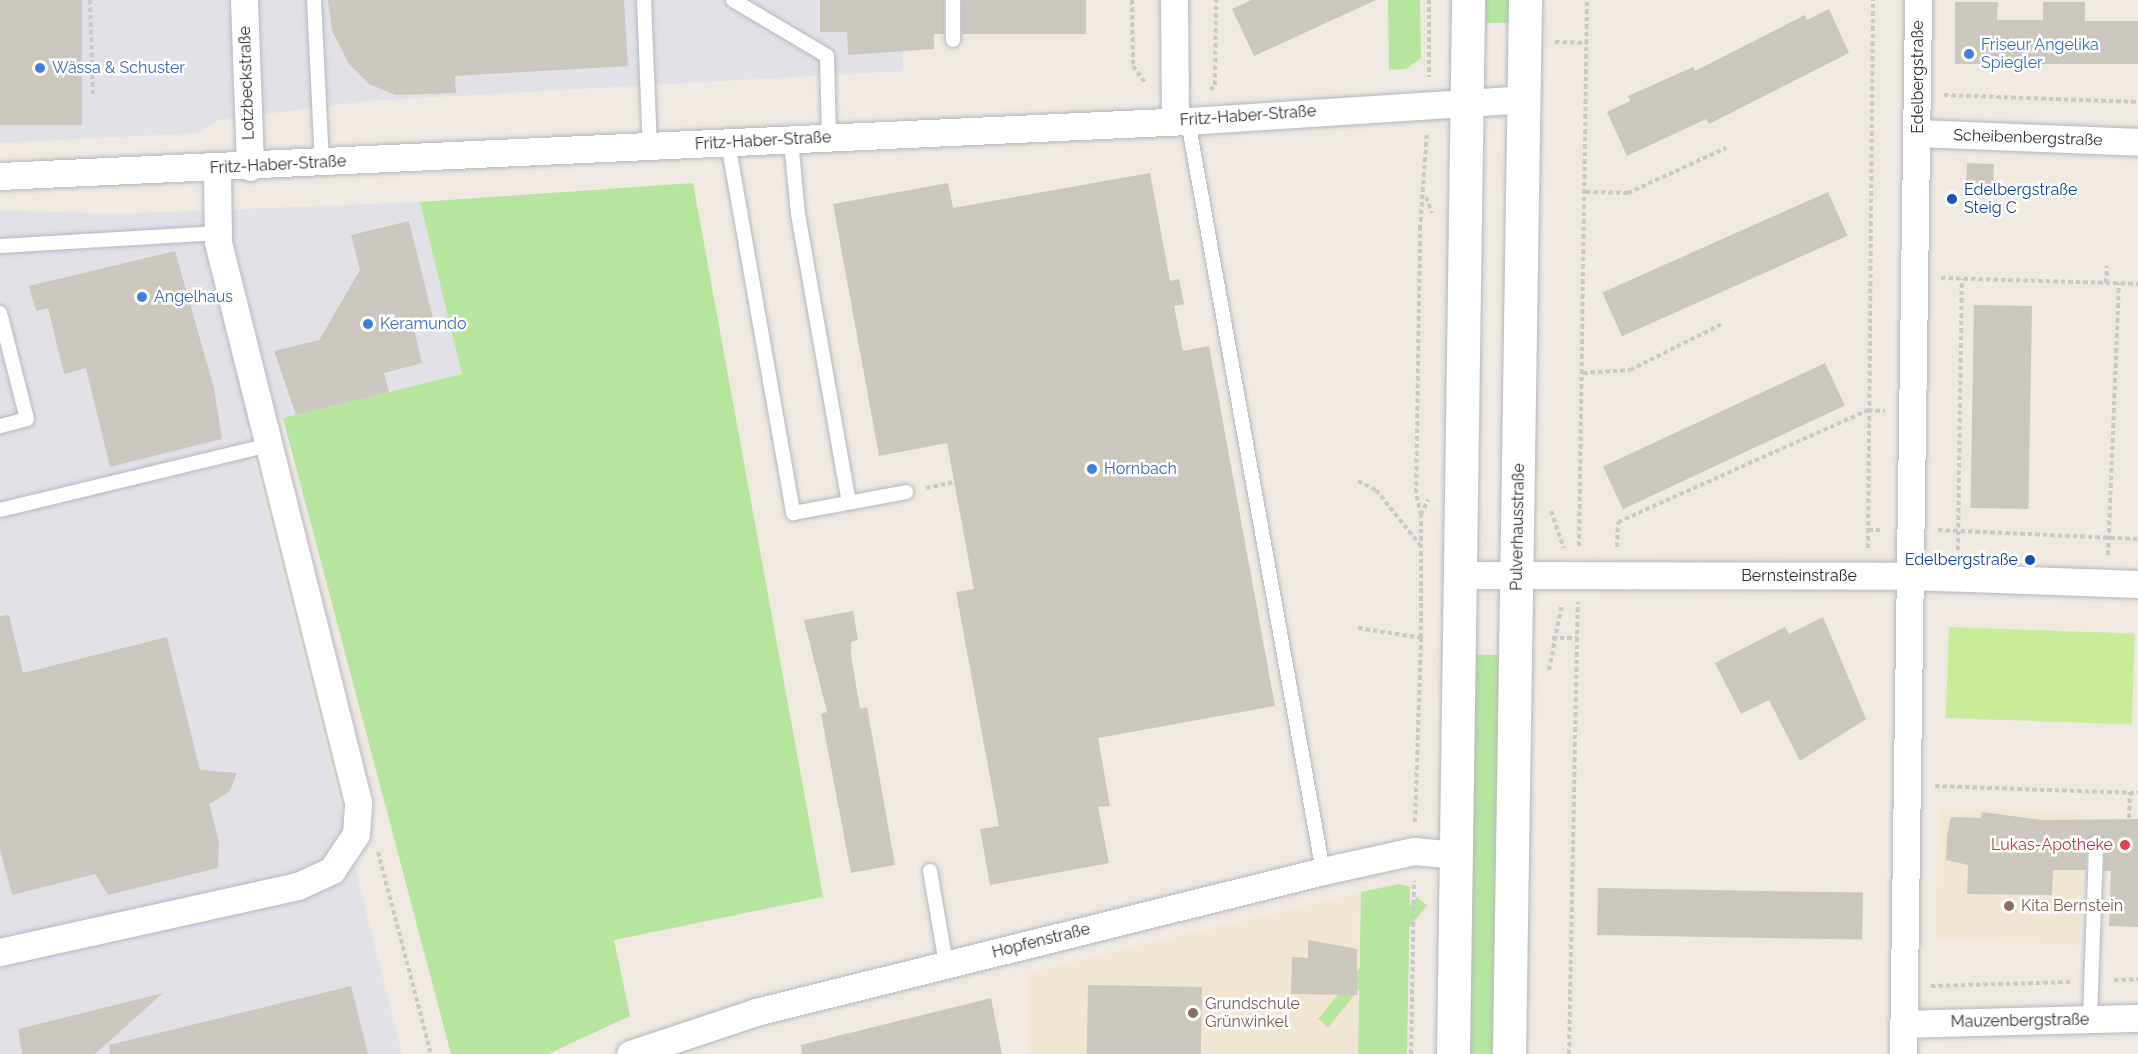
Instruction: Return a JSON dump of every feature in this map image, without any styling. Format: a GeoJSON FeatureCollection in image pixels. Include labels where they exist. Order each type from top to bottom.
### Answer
{"type":"FeatureCollection","features":[{"type":"Feature","properties":{"kind":"main road"},"geometry":{"type":"LineString","coordinates":[[1453,1054],[1468,0]]}},
{"type":"Feature","properties":{"kind":"main road","name":"Pulverhausstraße"},"geometry":{"type":"LineString","coordinates":[[1509,1054],[1525,0]]}},
{"type":"Feature","properties":{"kind":"street","name":"Lotzbeckstraße"},"geometry":{"type":"LineString","coordinates":[[244,0],[250,167]]}},
{"type":"Feature","properties":{"kind":"street"},"geometry":{"type":"LineString","coordinates":[[1174,0],[1181,121]]}},
{"type":"Feature","properties":{"kind":"street","name":"Edelbergstraße"},"geometry":{"type":"LineString","coordinates":[[1903,1054],[1919,93],[1918,0]]}},
{"type":"Feature","properties":{"kind":"street","name":"Fritz-Haber-Straße"},"geometry":{"type":"LineString","coordinates":[[0,176],[250,167],[1181,121],[1525,99]]}},
{"type":"Feature","properties":{"kind":"street","name":"Scheibenbergstraße"},"geometry":{"type":"LineString","coordinates":[[1918,133],[2138,142]]}},
{"type":"Feature","properties":{"kind":"street"},"geometry":{"type":"LineString","coordinates":[[0,952],[298,886],[332,870],[350,848],[358,802],[216,233],[217,168]]}},
{"type":"Feature","properties":{"kind":"street","name":"Bernsteinstraße"},"geometry":{"type":"LineString","coordinates":[[1460,575],[1910,576],[2138,584]]}},
{"type":"Feature","properties":{"kind":"street","name":"Hopfenstraße"},"geometry":{"type":"LineString","coordinates":[[630,1054],[756,1012],[1323,871],[1414,851],[1456,855]]}},
{"type":"Feature","properties":{"kind":"street","name":"Mauzenbergstraße"},"geometry":{"type":"LineString","coordinates":[[1903,1024],[2138,1018]]}},
{"type":"Feature","properties":{"kind":"lane"},"geometry":{"type":"LineString","coordinates":[[314,0],[322,163]]}},
{"type":"Feature","properties":{"kind":"lane"},"geometry":{"type":"LineString","coordinates":[[644,0],[651,147]]}},
{"type":"Feature","properties":{"kind":"lane"},"geometry":{"type":"LineString","coordinates":[[733,0],[827,56],[829,138]]}},
{"type":"Feature","properties":{"kind":"lane"},"geometry":{"type":"LineString","coordinates":[[953,0],[953,40]]}},
{"type":"Feature","properties":{"kind":"lane"},"geometry":{"type":"LineString","coordinates":[[1181,121],[1323,871]]}},
{"type":"Feature","properties":{"kind":"lane"},"geometry":{"type":"LineString","coordinates":[[791,140],[798,214],[849,502]]}},
{"type":"Feature","properties":{"kind":"lane"},"geometry":{"type":"LineString","coordinates":[[728,143],[738,214],[793,513],[906,492]]}},
{"type":"Feature","properties":{"kind":"lane"},"geometry":{"type":"LineString","coordinates":[[0,246],[216,233]]}},
{"type":"Feature","properties":{"kind":"lane"},"geometry":{"type":"LineString","coordinates":[[0,313],[27,419],[0,426]]}},
{"type":"Feature","properties":{"kind":"lane"},"geometry":{"type":"LineString","coordinates":[[0,510],[268,446]]}},
{"type":"Feature","properties":{"kind":"lane"},"geometry":{"type":"LineString","coordinates":[[2090,1019],[2096,843]]}},
{"type":"Feature","properties":{"kind":"lane"},"geometry":{"type":"LineString","coordinates":[[930,871],[946,964]]}},
{"type":"Feature","properties":{"kind":"path"},"geometry":{"type":"LineString","coordinates":[[90,0],[93,94]]}},
{"type":"Feature","properties":{"kind":"path"},"geometry":{"type":"LineString","coordinates":[[1181,121],[1215,86],[1216,0]]}},
{"type":"Feature","properties":{"kind":"path"},"geometry":{"type":"LineString","coordinates":[[1429,0],[1431,27]]}},
{"type":"Feature","properties":{"kind":"path"},"geometry":{"type":"LineString","coordinates":[[1569,1054],[1570,577],[1583,373],[1587,0]]}},
{"type":"Feature","properties":{"kind":"path"},"geometry":{"type":"LineString","coordinates":[[1868,576],[1874,0]]}},
{"type":"Feature","properties":{"kind":"path"},"geometry":{"type":"LineString","coordinates":[[1919,93],[2138,102]]}},
{"type":"Feature","properties":{"kind":"path"},"geometry":{"type":"LineString","coordinates":[[1586,192],[1628,193],[1726,148]]}},
{"type":"Feature","properties":{"kind":"path"},"geometry":{"type":"LineString","coordinates":[[1411,1054],[1414,851],[1421,638],[1421,515],[1416,493],[1425,197]]}},
{"type":"Feature","properties":{"kind":"path"},"geometry":{"type":"LineString","coordinates":[[2106,283],[2107,266]]}},
{"type":"Feature","properties":{"kind":"path"},"geometry":{"type":"LineString","coordinates":[[1916,278],[2138,284]]}},
{"type":"Feature","properties":{"kind":"path"},"geometry":{"type":"LineString","coordinates":[[1957,578],[1962,279]]}},
{"type":"Feature","properties":{"kind":"path"},"geometry":{"type":"LineString","coordinates":[[2107,583],[2119,283]]}},
{"type":"Feature","properties":{"kind":"path"},"geometry":{"type":"LineString","coordinates":[[1583,373],[1630,370],[1724,323]]}},
{"type":"Feature","properties":{"kind":"path"},"geometry":{"type":"LineString","coordinates":[[1615,577],[1618,522],[1868,410],[1913,413]]}},
{"type":"Feature","properties":{"kind":"path"},"geometry":{"type":"LineString","coordinates":[[1358,481],[1376,490],[1420,545]]}},
{"type":"Feature","properties":{"kind":"path"},"geometry":{"type":"LineString","coordinates":[[906,492],[954,482]]}},
{"type":"Feature","properties":{"kind":"path"},"geometry":{"type":"LineString","coordinates":[[1868,530],[1958,530],[2138,539]]}},
{"type":"Feature","properties":{"kind":"path"},"geometry":{"type":"LineString","coordinates":[[1554,638],[1562,615],[1570,577]]}},
{"type":"Feature","properties":{"kind":"path"},"geometry":{"type":"LineString","coordinates":[[1358,628],[1421,638]]}},
{"type":"Feature","properties":{"kind":"path"},"geometry":{"type":"LineString","coordinates":[[1907,785],[2138,793]]}},
{"type":"Feature","properties":{"kind":"path"},"geometry":{"type":"LineString","coordinates":[[2129,818],[2130,792]]}},
{"type":"Feature","properties":{"kind":"path"},"geometry":{"type":"LineString","coordinates":[[376,845],[431,1054]]}},
{"type":"Feature","properties":{"kind":"path"},"geometry":{"type":"LineString","coordinates":[[1903,987],[2138,979]]}},
{"type":"Feature","properties":{"kind":"shaded area"},"geometry":{"type":"Polygon","coordinates":[[[0,0],[903,0],[903,71],[366,101],[219,120],[199,133],[0,143],[0,0]]]}},
{"type":"Feature","properties":{"kind":"shaded area"},"geometry":{"type":"Polygon","coordinates":[[[420,202],[462,374],[245,428],[402,1054],[0,1054],[0,210],[112,214],[420,202]]]}},
{"type":"Feature","properties":{"kind":"shaded area","name":"Kita Bernstein"},"geometry":{"type":"Polygon","coordinates":[[[1939,809],[2084,814],[2079,945],[1934,940],[1939,809]]]}},
{"type":"Feature","properties":{"kind":"shaded area","name":"Grundschule Grünwinkel"},"geometry":{"type":"Polygon","coordinates":[[[1360,892],[1357,1054],[1028,1054],[1028,973],[1360,892]]]}},
{"type":"Feature","properties":{"kind":"green space"},"geometry":{"type":"Polygon","coordinates":[[[1388,0],[1420,0],[1421,58],[1406,69],[1389,70],[1388,0]]]}},
{"type":"Feature","properties":{"kind":"green space"},"geometry":{"type":"Polygon","coordinates":[[[1486,0],[1509,0],[1509,23],[1486,23],[1486,0]]]}},
{"type":"Feature","properties":{"kind":"green space"},"geometry":{"type":"Polygon","coordinates":[[[693,183],[823,897],[614,940],[630,1016],[548,1054],[451,1054],[283,418],[462,374],[420,202],[693,183]]]}},
{"type":"Feature","properties":{"kind":"green space"},"geometry":{"type":"Polygon","coordinates":[[[1949,627],[2135,633],[2132,724],[1946,718],[1949,627]]]}},
{"type":"Feature","properties":{"kind":"green space"},"geometry":{"type":"Polygon","coordinates":[[[1475,655],[1499,655],[1492,1054],[1468,1054],[1475,655]]]}},
{"type":"Feature","properties":{"kind":"green space"},"geometry":{"type":"Polygon","coordinates":[[[1399,884],[1410,887],[1407,1054],[1358,1054],[1361,892],[1399,884]]]}},
{"type":"Feature","properties":{"kind":"green space"},"geometry":{"type":"Polygon","coordinates":[[[1417,897],[1427,905],[1328,1027],[1318,1019],[1417,897]]]}},
{"type":"Feature","properties":{"kind":"building"},"geometry":{"type":"Polygon","coordinates":[[[0,0],[82,0],[82,125],[0,125],[0,0]]]}},
{"type":"Feature","properties":{"kind":"building"},"geometry":{"type":"Polygon","coordinates":[[[328,0],[624,0],[628,66],[455,76],[456,93],[396,95],[369,84],[349,64],[332,31],[328,0]]]}},
{"type":"Feature","properties":{"kind":"building"},"geometry":{"type":"Polygon","coordinates":[[[820,0],[944,0],[944,34],[934,34],[934,49],[848,55],[847,32],[820,32],[820,0]]]}},
{"type":"Feature","properties":{"kind":"building"},"geometry":{"type":"Polygon","coordinates":[[[962,0],[1086,0],[1086,34],[962,34],[962,0]]]}},
{"type":"Feature","properties":{"kind":"building"},"geometry":{"type":"Polygon","coordinates":[[[1251,0],[1376,0],[1254,56],[1232,9],[1251,0]]]}},
{"type":"Feature","properties":{"kind":"building"},"geometry":{"type":"Polygon","coordinates":[[[1955,2],[1998,2],[1997,20],[2043,20],[2043,2],[2085,2],[2085,21],[2138,21],[2138,64],[1955,64],[1955,2]]]}},
{"type":"Feature","properties":{"kind":"building"},"geometry":{"type":"Polygon","coordinates":[[[1829,9],[1849,53],[1709,124],[1706,119],[1627,156],[1607,112],[1630,101],[1628,96],[1693,67],[1695,71],[1805,15],[1807,20],[1829,9]]]}},
{"type":"Feature","properties":{"kind":"building"},"geometry":{"type":"Polygon","coordinates":[[[1967,163],[1994,164],[1993,188],[1966,187],[1967,163]]]}},
{"type":"Feature","properties":{"kind":"building","name":"Hornbach"},"geometry":{"type":"Polygon","coordinates":[[[1150,173],[1170,281],[1179,279],[1184,304],[1174,306],[1183,351],[1209,346],[1275,706],[1098,738],[1110,806],[1098,807],[1109,863],[990,885],[980,829],[999,826],[956,592],[974,589],[947,443],[879,456],[833,204],[948,183],[953,208],[1150,173]]]}},
{"type":"Feature","properties":{"kind":"building"},"geometry":{"type":"Polygon","coordinates":[[[1828,192],[1848,236],[1622,336],[1602,292],[1828,192]]]}},
{"type":"Feature","properties":{"kind":"building"},"geometry":{"type":"Polygon","coordinates":[[[409,221],[433,318],[413,324],[422,363],[384,373],[389,392],[296,415],[274,351],[319,340],[360,270],[351,235],[409,221]]]}},
{"type":"Feature","properties":{"kind":"building"},"geometry":{"type":"Polygon","coordinates":[[[175,251],[214,388],[222,439],[110,467],[86,368],[64,374],[48,308],[36,311],[29,286],[175,251]]]}},
{"type":"Feature","properties":{"kind":"building"},"geometry":{"type":"Polygon","coordinates":[[[1974,305],[2032,306],[2028,509],[1970,508],[1974,305]]]}},
{"type":"Feature","properties":{"kind":"building"},"geometry":{"type":"Polygon","coordinates":[[[1825,363],[1845,406],[1623,509],[1603,467],[1825,363]]]}},
{"type":"Feature","properties":{"kind":"building"},"geometry":{"type":"Polygon","coordinates":[[[853,611],[858,640],[851,642],[851,655],[860,709],[867,707],[895,865],[851,873],[821,714],[827,712],[804,620],[853,611]]]}},
{"type":"Feature","properties":{"kind":"building"},"geometry":{"type":"Polygon","coordinates":[[[9,615],[23,673],[167,637],[200,770],[237,773],[230,791],[209,804],[219,842],[218,868],[108,895],[95,874],[12,895],[0,849],[0,616],[9,615]]]}},
{"type":"Feature","properties":{"kind":"building"},"geometry":{"type":"Polygon","coordinates":[[[1823,617],[1866,719],[1800,761],[1769,700],[1741,714],[1715,663],[1785,627],[1789,634],[1823,617]]]}},
{"type":"Feature","properties":{"kind":"building"},"geometry":{"type":"Polygon","coordinates":[[[1982,812],[2042,820],[2138,819],[2138,927],[2109,926],[2111,871],[2104,871],[2105,843],[2097,834],[2087,842],[2086,870],[2053,870],[2052,895],[1967,894],[1968,865],[1946,860],[1947,835],[1951,817],[1981,818],[1982,812]]]}},
{"type":"Feature","properties":{"kind":"building"},"geometry":{"type":"Polygon","coordinates":[[[1598,888],[1863,893],[1862,940],[1597,935],[1598,888]]]}},
{"type":"Feature","properties":{"kind":"building"},"geometry":{"type":"Polygon","coordinates":[[[1308,940],[1357,949],[1357,995],[1291,994],[1292,957],[1308,958],[1308,940]]]}},
{"type":"Feature","properties":{"kind":"building"},"geometry":{"type":"Polygon","coordinates":[[[1088,985],[1202,987],[1201,1054],[1087,1054],[1088,985]]]}},
{"type":"Feature","properties":{"kind":"building"},"geometry":{"type":"Polygon","coordinates":[[[351,986],[368,1054],[110,1054],[109,1045],[351,986]]]}},
{"type":"Feature","properties":{"kind":"building"},"geometry":{"type":"Polygon","coordinates":[[[163,993],[95,1054],[22,1054],[18,1029],[163,993]]]}},
{"type":"Feature","properties":{"kind":"building"},"geometry":{"type":"Polygon","coordinates":[[[991,998],[1002,1054],[802,1054],[801,1045],[991,998]]]}},
{"type":"Feature","properties":{"kind":"place","name":"Friseur Angelika Spiegler"},"geometry":{"type":"Point","coordinates":[1969,54]}},
{"type":"Feature","properties":{"kind":"place","name":"Wässa & Schuster"},"geometry":{"type":"Point","coordinates":[40,68]}},
{"type":"Feature","properties":{"kind":"place","name":"Edelbergstraße Steig C"},"geometry":{"type":"Point","coordinates":[1952,199]}},
{"type":"Feature","properties":{"kind":"place","name":"Angelhaus"},"geometry":{"type":"Point","coordinates":[142,297]}},
{"type":"Feature","properties":{"kind":"place","name":"Keramundo"},"geometry":{"type":"Point","coordinates":[368,324]}},
{"type":"Feature","properties":{"kind":"place","name":"Hornbach"},"geometry":{"type":"Point","coordinates":[1092,469]}},
{"type":"Feature","properties":{"kind":"place","name":"Edelbergstraße"},"geometry":{"type":"Point","coordinates":[2030,560]}},
{"type":"Feature","properties":{"kind":"place","name":"Lukas-Apotheke"},"geometry":{"type":"Point","coordinates":[2125,845]}},
{"type":"Feature","properties":{"kind":"place","name":"Kita Bernstein"},"geometry":{"type":"Point","coordinates":[2009,906]}},
{"type":"Feature","properties":{"kind":"place","name":"Grundschule Grünwinkel"},"geometry":{"type":"Point","coordinates":[1193,1013]}}]}
